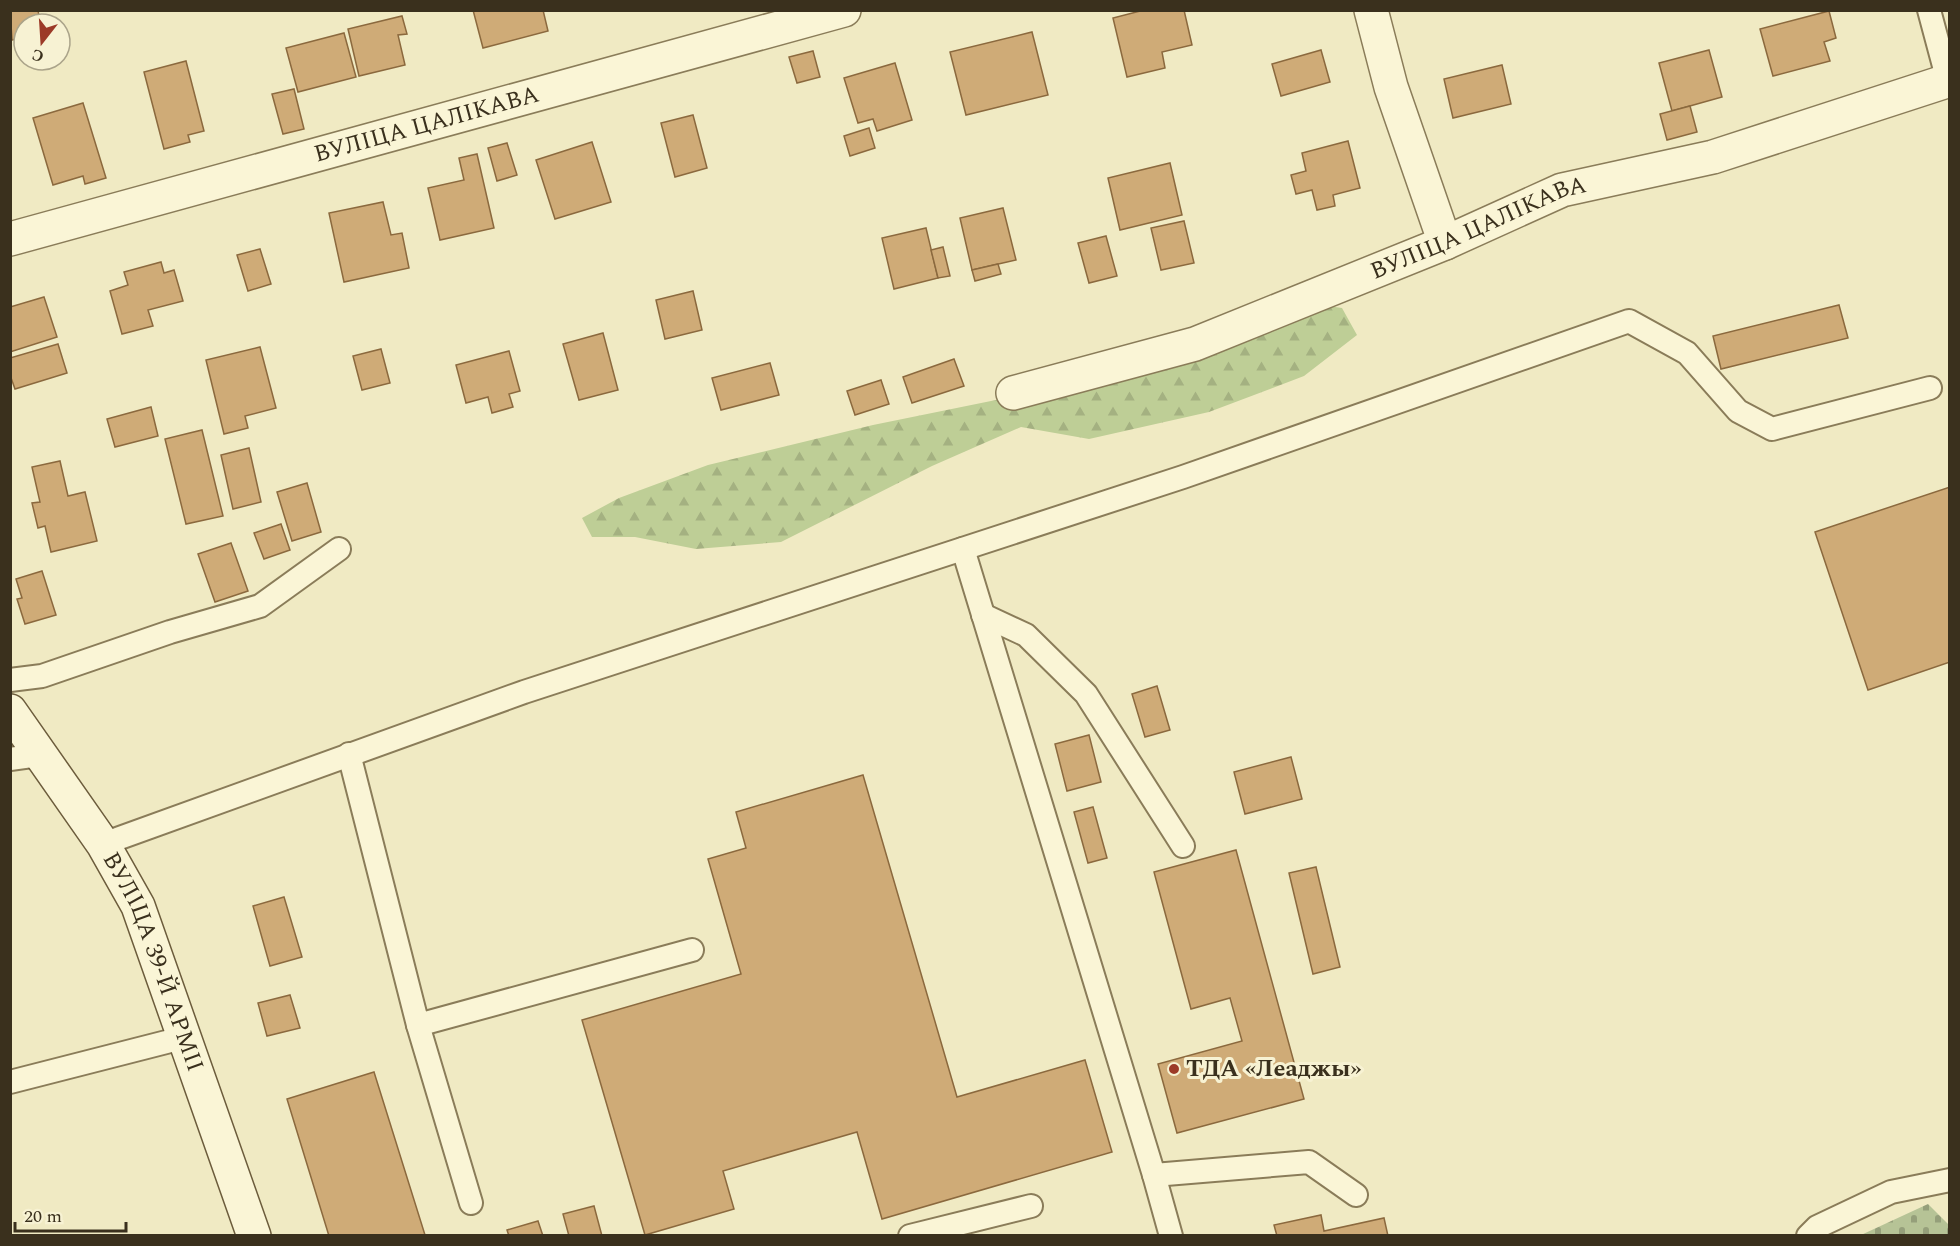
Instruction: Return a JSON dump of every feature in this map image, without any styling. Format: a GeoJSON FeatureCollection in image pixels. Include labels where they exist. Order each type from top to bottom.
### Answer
{"type":"FeatureCollection","features":[{"type":"Feature","properties":{"kind":"street","name":"ВУЛІЦА ЦАЛІКАВА"},"geometry":{"type":"LineString","coordinates":[[10,239],[843,10]]}},
{"type":"Feature","properties":{"kind":"street"},"geometry":{"type":"LineString","coordinates":[[1371,10],[1391,87],[1445,243]]}},
{"type":"Feature","properties":{"kind":"street","name":"ВУЛІЦА ЦАЛІКАВА"},"geometry":{"type":"LineString","coordinates":[[1013,393],[1195,344],[1445,243],[1562,190],[1713,157],[1949,81]]}},
{"type":"Feature","properties":{"kind":"street","name":"ВУЛІЦА 39-Й АРМІІ"},"geometry":{"type":"LineString","coordinates":[[10,711],[25,757],[103,844],[138,906],[186,1037],[254,1236]]}},
{"type":"Feature","properties":{"kind":"lane"},"geometry":{"type":"LineString","coordinates":[[1929,10],[1949,81]]}},
{"type":"Feature","properties":{"kind":"lane"},"geometry":{"type":"LineString","coordinates":[[103,844],[524,692],[1183,477],[1629,321],[1687,353],[1738,411],[1772,429],[1930,388]]}},
{"type":"Feature","properties":{"kind":"lane"},"geometry":{"type":"LineString","coordinates":[[10,680],[42,676],[171,632],[260,606],[339,549]]}},
{"type":"Feature","properties":{"kind":"lane"},"geometry":{"type":"LineString","coordinates":[[963,549],[1171,1236]]}},
{"type":"Feature","properties":{"kind":"lane"},"geometry":{"type":"LineString","coordinates":[[982,615],[1026,635],[1086,694],[1184,846]]}},
{"type":"Feature","properties":{"kind":"lane"},"geometry":{"type":"LineString","coordinates":[[348,754],[418,1024],[471,1203]]}},
{"type":"Feature","properties":{"kind":"lane"},"geometry":{"type":"LineString","coordinates":[[418,1024],[692,950]]}},
{"type":"Feature","properties":{"kind":"lane"},"geometry":{"type":"LineString","coordinates":[[10,1082],[186,1037]]}},
{"type":"Feature","properties":{"kind":"lane"},"geometry":{"type":"LineString","coordinates":[[1154,1175],[1308,1162],[1356,1195]]}},
{"type":"Feature","properties":{"kind":"lane"},"geometry":{"type":"LineString","coordinates":[[1808,1236],[1817,1227],[1892,1192],[1950,1180]]}},
{"type":"Feature","properties":{"kind":"lane"},"geometry":{"type":"LineString","coordinates":[[910,1236],[1031,1206]]}},
{"type":"Feature","properties":{"kind":"green space"},"geometry":{"type":"Polygon","coordinates":[[[1314,304],[1342,308],[1357,335],[1304,376],[1209,412],[1089,439],[1021,427],[932,466],[781,542],[696,549],[635,537],[592,537],[582,518],[619,498],[708,465],[873,425],[1074,384],[1314,304]]]}},
{"type":"Feature","properties":{"kind":"green space"},"geometry":{"type":"Polygon","coordinates":[[[1928,1204],[1949,1225],[1949,1235],[1861,1235],[1928,1204]]]}},
{"type":"Feature","properties":{"kind":"building"},"geometry":{"type":"Polygon","coordinates":[[[10,10],[38,10],[38,12],[12,12],[12,40],[10,10]]]}},
{"type":"Feature","properties":{"kind":"building"},"geometry":{"type":"Polygon","coordinates":[[[473,10],[543,10],[548,31],[483,48],[473,10]]]}},
{"type":"Feature","properties":{"kind":"building"},"geometry":{"type":"Polygon","coordinates":[[[1144,10],[1184,10],[1192,45],[1162,52],[1165,68],[1127,77],[1113,18],[1144,10]]]}},
{"type":"Feature","properties":{"kind":"building"},"geometry":{"type":"Polygon","coordinates":[[[1829,11],[1836,38],[1824,42],[1830,61],[1773,76],[1760,29],[1829,11]]]}},
{"type":"Feature","properties":{"kind":"building"},"geometry":{"type":"Polygon","coordinates":[[[402,16],[407,34],[398,35],[405,65],[359,76],[348,29],[402,16]]]}},
{"type":"Feature","properties":{"kind":"building"},"geometry":{"type":"Polygon","coordinates":[[[1032,32],[1048,95],[966,115],[950,52],[1032,32]]]}},
{"type":"Feature","properties":{"kind":"building"},"geometry":{"type":"Polygon","coordinates":[[[344,33],[356,77],[298,92],[286,48],[344,33]]]}},
{"type":"Feature","properties":{"kind":"building"},"geometry":{"type":"Polygon","coordinates":[[[1321,50],[1330,82],[1281,96],[1272,64],[1321,50]]]}},
{"type":"Feature","properties":{"kind":"building"},"geometry":{"type":"Polygon","coordinates":[[[1709,50],[1722,97],[1672,111],[1659,63],[1709,50]]]}},
{"type":"Feature","properties":{"kind":"building"},"geometry":{"type":"Polygon","coordinates":[[[813,51],[820,77],[797,83],[789,57],[813,51]]]}},
{"type":"Feature","properties":{"kind":"building"},"geometry":{"type":"Polygon","coordinates":[[[186,61],[204,131],[188,135],[190,142],[164,149],[144,72],[186,61]]]}},
{"type":"Feature","properties":{"kind":"building"},"geometry":{"type":"Polygon","coordinates":[[[895,63],[912,120],[877,131],[873,119],[858,123],[844,78],[895,63]]]}},
{"type":"Feature","properties":{"kind":"building"},"geometry":{"type":"Polygon","coordinates":[[[1502,65],[1511,104],[1453,118],[1444,79],[1502,65]]]}},
{"type":"Feature","properties":{"kind":"building"},"geometry":{"type":"Polygon","coordinates":[[[294,89],[304,129],[283,134],[272,94],[294,89]]]}},
{"type":"Feature","properties":{"kind":"building"},"geometry":{"type":"Polygon","coordinates":[[[83,103],[106,178],[85,184],[83,176],[53,185],[33,118],[83,103]]]}},
{"type":"Feature","properties":{"kind":"building"},"geometry":{"type":"Polygon","coordinates":[[[1690,106],[1697,132],[1667,140],[1660,114],[1690,106]]]}},
{"type":"Feature","properties":{"kind":"building"},"geometry":{"type":"Polygon","coordinates":[[[693,115],[707,168],[675,177],[661,123],[693,115]]]}},
{"type":"Feature","properties":{"kind":"building"},"geometry":{"type":"Polygon","coordinates":[[[869,128],[875,148],[850,156],[844,136],[869,128]]]}},
{"type":"Feature","properties":{"kind":"building"},"geometry":{"type":"Polygon","coordinates":[[[1348,141],[1360,188],[1333,195],[1335,206],[1317,210],[1312,190],[1296,194],[1291,175],[1306,171],[1302,153],[1348,141]]]}},
{"type":"Feature","properties":{"kind":"building"},"geometry":{"type":"Polygon","coordinates":[[[592,142],[611,202],[555,219],[536,160],[592,142]]]}},
{"type":"Feature","properties":{"kind":"building"},"geometry":{"type":"Polygon","coordinates":[[[507,143],[517,175],[497,181],[488,148],[507,143]]]}},
{"type":"Feature","properties":{"kind":"building"},"geometry":{"type":"Polygon","coordinates":[[[477,154],[494,228],[440,240],[428,188],[464,180],[459,158],[477,154]]]}},
{"type":"Feature","properties":{"kind":"building"},"geometry":{"type":"Polygon","coordinates":[[[1170,163],[1182,215],[1120,230],[1108,178],[1170,163]]]}},
{"type":"Feature","properties":{"kind":"building"},"geometry":{"type":"Polygon","coordinates":[[[383,202],[391,235],[402,233],[409,268],[344,282],[329,213],[383,202]]]}},
{"type":"Feature","properties":{"kind":"building"},"geometry":{"type":"Polygon","coordinates":[[[1003,208],[1016,260],[972,270],[960,218],[1003,208]]]}},
{"type":"Feature","properties":{"kind":"building"},"geometry":{"type":"Polygon","coordinates":[[[1184,221],[1194,263],[1161,270],[1151,228],[1184,221]]]}},
{"type":"Feature","properties":{"kind":"building"},"geometry":{"type":"Polygon","coordinates":[[[926,228],[938,278],[894,289],[882,238],[926,228]]]}},
{"type":"Feature","properties":{"kind":"building"},"geometry":{"type":"Polygon","coordinates":[[[1106,236],[1117,276],[1089,283],[1078,243],[1106,236]]]}},
{"type":"Feature","properties":{"kind":"building"},"geometry":{"type":"Polygon","coordinates":[[[943,247],[950,276],[938,278],[931,250],[943,247]]]}},
{"type":"Feature","properties":{"kind":"building"},"geometry":{"type":"Polygon","coordinates":[[[260,249],[271,284],[248,291],[237,255],[260,249]]]}},
{"type":"Feature","properties":{"kind":"building"},"geometry":{"type":"Polygon","coordinates":[[[161,262],[164,273],[174,270],[183,301],[148,310],[153,326],[122,334],[110,291],[128,285],[124,272],[161,262]]]}},
{"type":"Feature","properties":{"kind":"building"},"geometry":{"type":"Polygon","coordinates":[[[998,264],[1001,274],[975,281],[972,270],[998,264]]]}},
{"type":"Feature","properties":{"kind":"building"},"geometry":{"type":"Polygon","coordinates":[[[693,291],[702,330],[665,339],[656,300],[693,291]]]}},
{"type":"Feature","properties":{"kind":"building"},"geometry":{"type":"Polygon","coordinates":[[[44,297],[57,337],[10,352],[10,307],[44,297]]]}},
{"type":"Feature","properties":{"kind":"building"},"geometry":{"type":"Polygon","coordinates":[[[1839,305],[1848,338],[1721,369],[1713,336],[1839,305]]]}},
{"type":"Feature","properties":{"kind":"building"},"geometry":{"type":"Polygon","coordinates":[[[603,333],[618,390],[579,400],[563,344],[603,333]]]}},
{"type":"Feature","properties":{"kind":"building"},"geometry":{"type":"Polygon","coordinates":[[[58,344],[67,373],[15,389],[10,375],[10,358],[58,344]]]}},
{"type":"Feature","properties":{"kind":"building"},"geometry":{"type":"Polygon","coordinates":[[[260,347],[276,408],[245,416],[248,428],[224,434],[206,360],[260,347]]]}},
{"type":"Feature","properties":{"kind":"building"},"geometry":{"type":"Polygon","coordinates":[[[381,349],[390,383],[362,390],[353,356],[381,349]]]}},
{"type":"Feature","properties":{"kind":"building"},"geometry":{"type":"Polygon","coordinates":[[[509,351],[520,391],[509,394],[513,407],[492,413],[488,397],[466,403],[456,365],[509,351]]]}},
{"type":"Feature","properties":{"kind":"building"},"geometry":{"type":"Polygon","coordinates":[[[954,359],[964,386],[912,403],[903,377],[954,359]]]}},
{"type":"Feature","properties":{"kind":"building"},"geometry":{"type":"Polygon","coordinates":[[[770,363],[779,395],[721,410],[712,378],[770,363]]]}},
{"type":"Feature","properties":{"kind":"building"},"geometry":{"type":"Polygon","coordinates":[[[881,380],[889,404],[855,415],[847,391],[881,380]]]}},
{"type":"Feature","properties":{"kind":"building"},"geometry":{"type":"Polygon","coordinates":[[[151,407],[158,436],[115,447],[107,419],[151,407]]]}},
{"type":"Feature","properties":{"kind":"building"},"geometry":{"type":"Polygon","coordinates":[[[202,430],[223,516],[186,524],[165,439],[202,430]]]}},
{"type":"Feature","properties":{"kind":"building"},"geometry":{"type":"Polygon","coordinates":[[[249,448],[261,502],[233,509],[221,455],[249,448]]]}},
{"type":"Feature","properties":{"kind":"building"},"geometry":{"type":"Polygon","coordinates":[[[60,461],[68,496],[85,492],[97,541],[51,552],[45,526],[38,528],[32,503],[40,502],[32,467],[60,461]]]}},
{"type":"Feature","properties":{"kind":"building"},"geometry":{"type":"Polygon","coordinates":[[[307,483],[321,532],[292,541],[277,492],[307,483]]]}},
{"type":"Feature","properties":{"kind":"building"},"geometry":{"type":"Polygon","coordinates":[[[1950,487],[1950,662],[1868,690],[1815,532],[1950,487]]]}},
{"type":"Feature","properties":{"kind":"building"},"geometry":{"type":"Polygon","coordinates":[[[281,524],[290,550],[264,559],[254,533],[281,524]]]}},
{"type":"Feature","properties":{"kind":"building"},"geometry":{"type":"Polygon","coordinates":[[[231,543],[248,591],[215,602],[198,554],[231,543]]]}},
{"type":"Feature","properties":{"kind":"building"},"geometry":{"type":"Polygon","coordinates":[[[42,571],[56,615],[25,624],[17,599],[22,598],[16,579],[42,571]]]}},
{"type":"Feature","properties":{"kind":"building"},"geometry":{"type":"Polygon","coordinates":[[[1157,686],[1170,730],[1145,737],[1132,694],[1157,686]]]}},
{"type":"Feature","properties":{"kind":"building"},"geometry":{"type":"Polygon","coordinates":[[[1089,735],[1101,782],[1067,791],[1055,744],[1089,735]]]}},
{"type":"Feature","properties":{"kind":"building"},"geometry":{"type":"Polygon","coordinates":[[[1291,757],[1302,799],[1245,814],[1234,772],[1291,757]]]}},
{"type":"Feature","properties":{"kind":"building"},"geometry":{"type":"Polygon","coordinates":[[[863,775],[957,1097],[1085,1060],[1112,1152],[882,1219],[857,1132],[723,1171],[734,1209],[645,1235],[582,1020],[741,974],[708,859],[746,848],[736,812],[863,775]]]}},
{"type":"Feature","properties":{"kind":"building"},"geometry":{"type":"Polygon","coordinates":[[[1093,807],[1107,858],[1088,863],[1074,812],[1093,807]]]}},
{"type":"Feature","properties":{"kind":"building"},"geometry":{"type":"Polygon","coordinates":[[[1236,850],[1304,1099],[1177,1133],[1158,1064],[1242,1041],[1230,998],[1191,1009],[1154,872],[1236,850]]]}},
{"type":"Feature","properties":{"kind":"building"},"geometry":{"type":"Polygon","coordinates":[[[1316,867],[1340,967],[1313,974],[1289,873],[1316,867]]]}},
{"type":"Feature","properties":{"kind":"building"},"geometry":{"type":"Polygon","coordinates":[[[284,897],[302,957],[270,966],[253,906],[284,897]]]}},
{"type":"Feature","properties":{"kind":"building"},"geometry":{"type":"Polygon","coordinates":[[[290,995],[300,1028],[267,1036],[258,1003],[290,995]]]}},
{"type":"Feature","properties":{"kind":"building"},"geometry":{"type":"Polygon","coordinates":[[[374,1072],[425,1235],[329,1236],[287,1099],[374,1072]]]}},
{"type":"Feature","properties":{"kind":"building"},"geometry":{"type":"Polygon","coordinates":[[[594,1206],[602,1236],[569,1236],[563,1214],[594,1206]]]}},
{"type":"Feature","properties":{"kind":"building"},"geometry":{"type":"Polygon","coordinates":[[[1321,1215],[1324,1231],[1384,1218],[1388,1236],[1277,1236],[1274,1225],[1321,1215]]]}},
{"type":"Feature","properties":{"kind":"building"},"geometry":{"type":"Polygon","coordinates":[[[538,1221],[543,1236],[509,1236],[507,1230],[538,1221]]]}},
{"type":"Feature","properties":{"kind":"place","name":"ТДА «Леаджы»"},"geometry":{"type":"Point","coordinates":[1174,1069]}}]}
